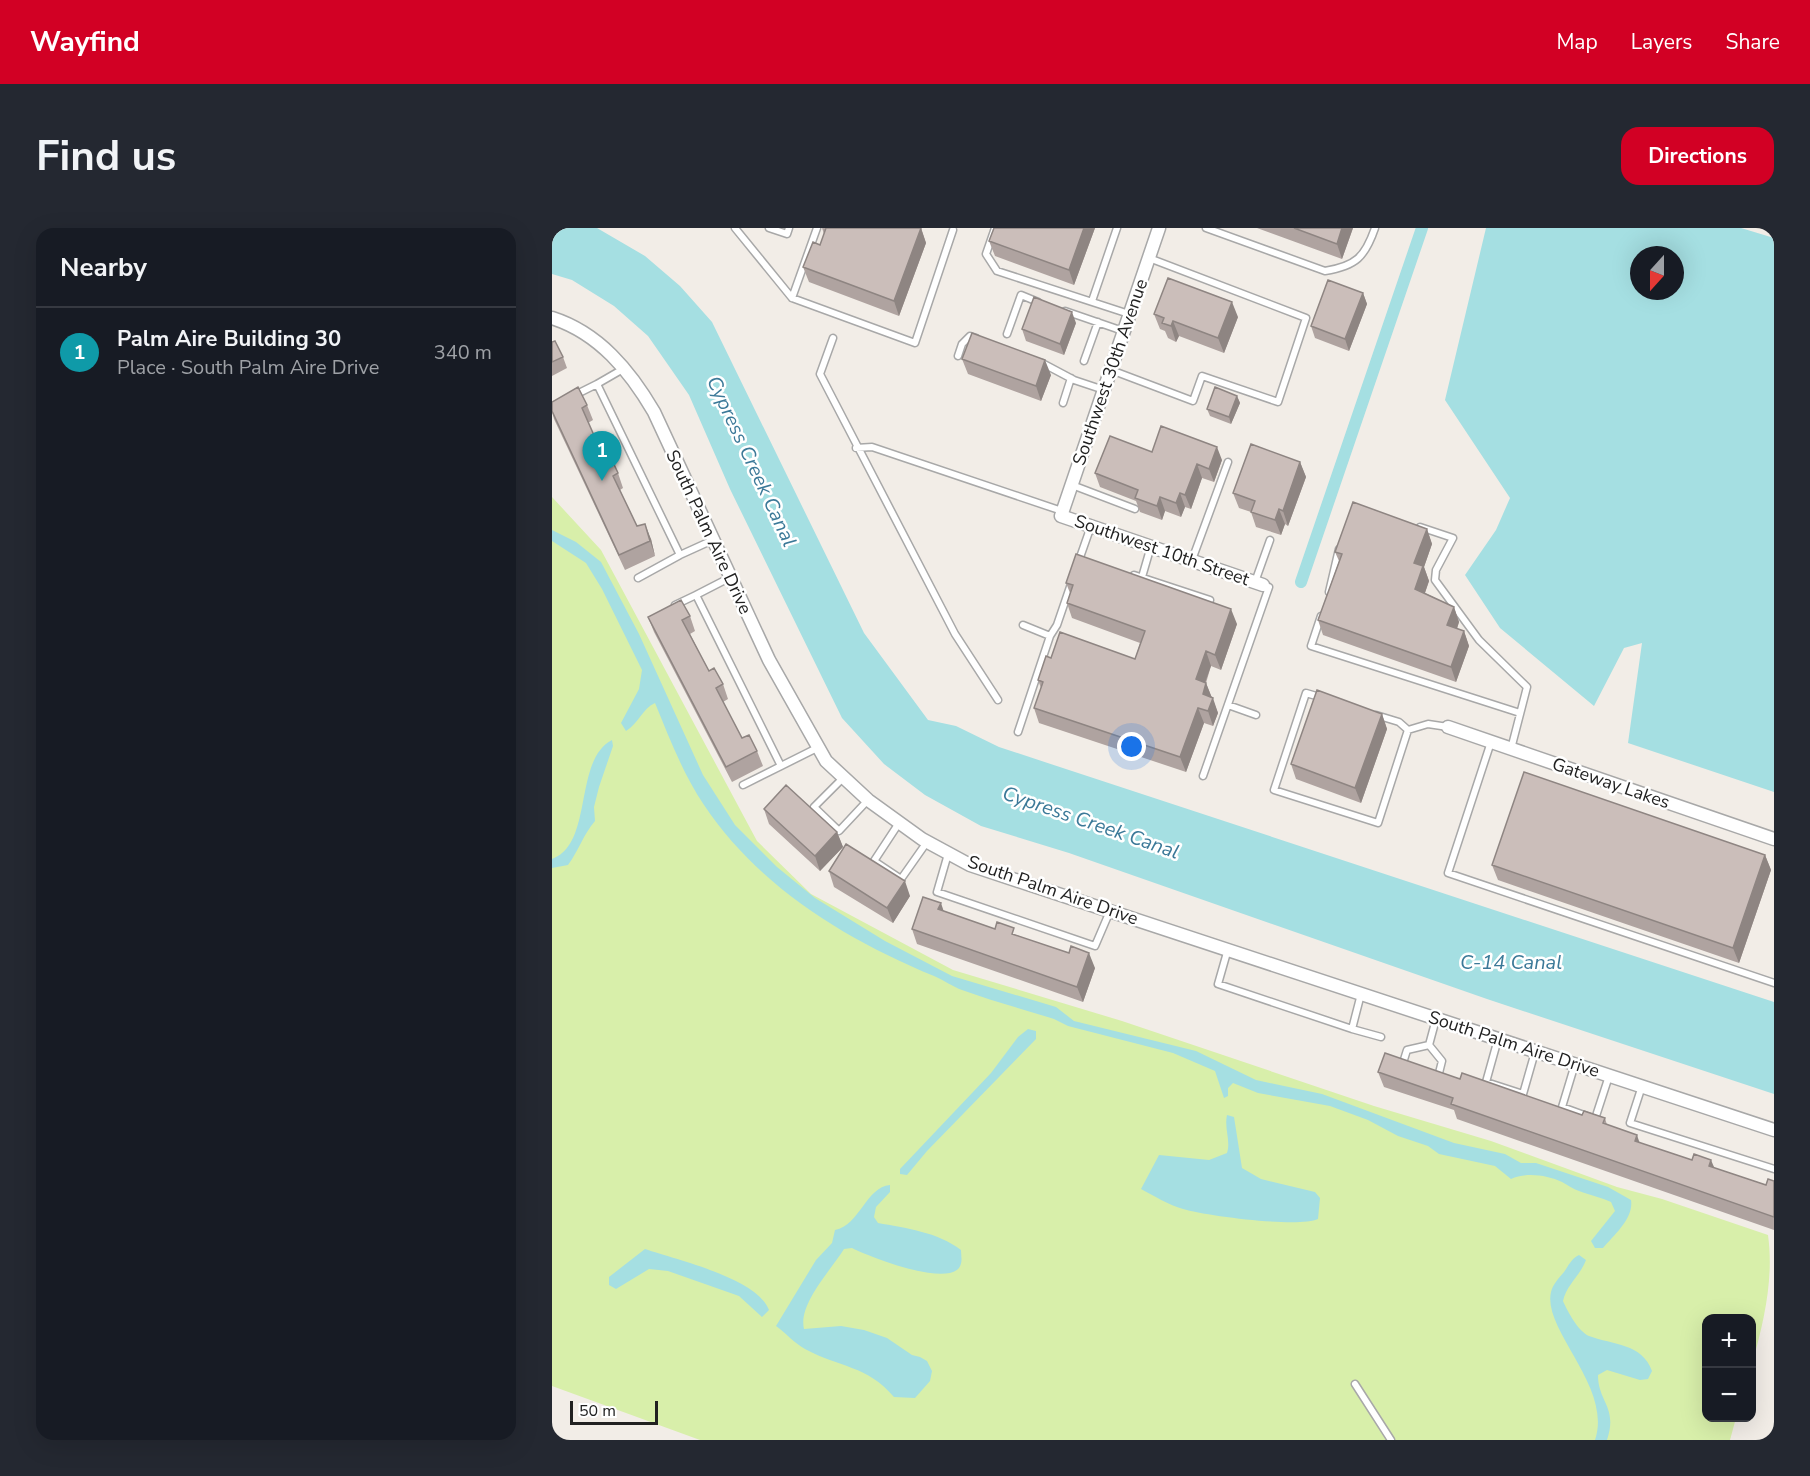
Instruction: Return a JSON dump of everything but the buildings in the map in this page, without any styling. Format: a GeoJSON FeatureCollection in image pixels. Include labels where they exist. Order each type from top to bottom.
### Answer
{"type":"FeatureCollection","features":[{"type":"Feature","properties":{"kind":"street","name":"Southwest 30th Avenue"},"geometry":{"type":"LineString","coordinates":[[1062,514],[1159,228]]}},
{"type":"Feature","properties":{"kind":"street","name":"South Palm Aire Drive"},"geometry":{"type":"LineString","coordinates":[[552,318],[567,323],[589,336],[635,381],[654,412],[769,660],[826,761],[868,800],[927,842],[970,865],[1774,1130]]}},
{"type":"Feature","properties":{"kind":"street","name":"Southwest 10th Street"},"geometry":{"type":"LineString","coordinates":[[1062,514],[1263,585]]}},
{"type":"Feature","properties":{"kind":"street","name":"Gateway Lakes"},"geometry":{"type":"LineString","coordinates":[[1448,727],[1774,839]]}},
{"type":"Feature","properties":{"kind":"lane"},"geometry":{"type":"LineString","coordinates":[[735,228],[792,298],[915,343],[951,229]]}},
{"type":"Feature","properties":{"kind":"lane"},"geometry":{"type":"LineString","coordinates":[[769,228],[787,234],[789,228]]}},
{"type":"Feature","properties":{"kind":"lane"},"geometry":{"type":"LineString","coordinates":[[792,298],[817,228]]}},
{"type":"Feature","properties":{"kind":"lane"},"geometry":{"type":"LineString","coordinates":[[995,228],[986,254],[996,271],[1130,314]]}},
{"type":"Feature","properties":{"kind":"lane"},"geometry":{"type":"LineString","coordinates":[[1092,302],[1117,228]]}},
{"type":"Feature","properties":{"kind":"lane"},"geometry":{"type":"LineString","coordinates":[[1206,228],[1325,271],[1344,268],[1361,258],[1375,228]]}},
{"type":"Feature","properties":{"kind":"lane"},"geometry":{"type":"LineString","coordinates":[[1111,370],[1193,401],[1202,376],[1278,402],[1306,318],[1149,258]]}},
{"type":"Feature","properties":{"kind":"lane"},"geometry":{"type":"LineString","coordinates":[[1007,334],[1021,296],[1043,303]]}},
{"type":"Feature","properties":{"kind":"lane"},"geometry":{"type":"LineString","coordinates":[[1054,307],[1124,331]]}},
{"type":"Feature","properties":{"kind":"lane"},"geometry":{"type":"LineString","coordinates":[[1084,361],[1098,322]]}},
{"type":"Feature","properties":{"kind":"lane"},"geometry":{"type":"LineString","coordinates":[[958,356],[962,344],[970,336],[981,340]]}},
{"type":"Feature","properties":{"kind":"lane"},"geometry":{"type":"LineString","coordinates":[[833,338],[820,374],[856,448],[955,634],[998,700]]}},
{"type":"Feature","properties":{"kind":"lane"},"geometry":{"type":"LineString","coordinates":[[1032,359],[1052,366],[1071,378],[1104,390]]}},
{"type":"Feature","properties":{"kind":"lane"},"geometry":{"type":"LineString","coordinates":[[561,402],[624,368]]}},
{"type":"Feature","properties":{"kind":"lane"},"geometry":{"type":"LineString","coordinates":[[1063,403],[1071,378]]}},
{"type":"Feature","properties":{"kind":"lane"},"geometry":{"type":"LineString","coordinates":[[597,384],[680,555]]}},
{"type":"Feature","properties":{"kind":"lane"},"geometry":{"type":"LineString","coordinates":[[856,448],[872,447],[1062,514]]}},
{"type":"Feature","properties":{"kind":"lane"},"geometry":{"type":"LineString","coordinates":[[1192,560],[1228,462]]}},
{"type":"Feature","properties":{"kind":"lane"},"geometry":{"type":"LineString","coordinates":[[1072,485],[1135,509]]}},
{"type":"Feature","properties":{"kind":"lane"},"geometry":{"type":"LineString","coordinates":[[1408,523],[1453,538],[1436,570],[1436,580],[1479,640],[1527,687],[1511,749]]}},
{"type":"Feature","properties":{"kind":"lane"},"geometry":{"type":"LineString","coordinates":[[1076,570],[1091,526]]}},
{"type":"Feature","properties":{"kind":"lane"},"geometry":{"type":"LineString","coordinates":[[1326,601],[1343,536]]}},
{"type":"Feature","properties":{"kind":"lane"},"geometry":{"type":"LineString","coordinates":[[638,578],[713,540]]}},
{"type":"Feature","properties":{"kind":"lane"},"geometry":{"type":"LineString","coordinates":[[1203,776],[1228,705],[1263,585],[1270,540]]}},
{"type":"Feature","properties":{"kind":"lane"},"geometry":{"type":"LineString","coordinates":[[1142,577],[1152,546]]}},
{"type":"Feature","properties":{"kind":"lane"},"geometry":{"type":"LineString","coordinates":[[1121,571],[1210,600]]}},
{"type":"Feature","properties":{"kind":"lane"},"geometry":{"type":"LineString","coordinates":[[669,608],[731,578]]}},
{"type":"Feature","properties":{"kind":"lane"},"geometry":{"type":"LineString","coordinates":[[1018,732],[1050,636],[1057,625],[1072,581]]}},
{"type":"Feature","properties":{"kind":"lane"},"geometry":{"type":"LineString","coordinates":[[696,595],[781,766]]}},
{"type":"Feature","properties":{"kind":"lane"},"geometry":{"type":"LineString","coordinates":[[1322,612],[1311,646],[1520,713]]}},
{"type":"Feature","properties":{"kind":"lane"},"geometry":{"type":"LineString","coordinates":[[1023,626],[1050,636]]}},
{"type":"Feature","properties":{"kind":"lane"},"geometry":{"type":"LineString","coordinates":[[1326,699],[1306,693],[1274,790],[1378,824],[1408,730]]}},
{"type":"Feature","properties":{"kind":"lane"},"geometry":{"type":"LineString","coordinates":[[1228,705],[1256,715]]}},
{"type":"Feature","properties":{"kind":"lane"},"geometry":{"type":"LineString","coordinates":[[1368,712],[1399,722],[1408,730]]}},
{"type":"Feature","properties":{"kind":"lane"},"geometry":{"type":"LineString","coordinates":[[1408,730],[1428,724],[1448,727]]}},
{"type":"Feature","properties":{"kind":"lane"},"geometry":{"type":"LineString","coordinates":[[1491,742],[1448,873],[1774,982]]}},
{"type":"Feature","properties":{"kind":"lane"},"geometry":{"type":"LineString","coordinates":[[743,785],[819,747]]}},
{"type":"Feature","properties":{"kind":"lane"},"geometry":{"type":"LineString","coordinates":[[843,777],[813,807],[838,831],[868,800]]}},
{"type":"Feature","properties":{"kind":"lane"},"geometry":{"type":"LineString","coordinates":[[899,823],[874,861],[901,879],[927,842]]}},
{"type":"Feature","properties":{"kind":"lane"},"geometry":{"type":"LineString","coordinates":[[948,853],[937,892],[1095,945],[1110,910]]}},
{"type":"Feature","properties":{"kind":"lane"},"geometry":{"type":"LineString","coordinates":[[1228,950],[1218,984],[1381,1037]]}},
{"type":"Feature","properties":{"kind":"lane"},"geometry":{"type":"LineString","coordinates":[[1352,1029],[1361,993]]}},
{"type":"Feature","properties":{"kind":"lane"},"geometry":{"type":"LineString","coordinates":[[1429,1045],[1436,1018]]}},
{"type":"Feature","properties":{"kind":"lane"},"geometry":{"type":"LineString","coordinates":[[1498,1039],[1486,1082],[1522,1094],[1535,1051]]}},
{"type":"Feature","properties":{"kind":"lane"},"geometry":{"type":"LineString","coordinates":[[1402,1066],[1407,1050],[1429,1045]]}},
{"type":"Feature","properties":{"kind":"lane"},"geometry":{"type":"LineString","coordinates":[[1429,1045],[1442,1061],[1438,1077]]}},
{"type":"Feature","properties":{"kind":"lane"},"geometry":{"type":"LineString","coordinates":[[1575,1064],[1562,1107],[1595,1119],[1609,1075]]}},
{"type":"Feature","properties":{"kind":"lane"},"geometry":{"type":"LineString","coordinates":[[1642,1086],[1630,1122],[1774,1169]]}},
{"type":"Feature","properties":{"kind":"lane"},"geometry":{"type":"LineString","coordinates":[[1355,1384],[1391,1440]]}},
{"type":"Feature","properties":{"kind":"green space"},"geometry":{"type":"Polygon","coordinates":[[[552,497],[601,550],[757,841],[811,894],[953,970],[1122,1021],[1374,1106],[1491,1141],[1617,1187],[1662,1199],[1768,1235],[1770,1251],[1767,1300],[1756,1348],[1756,1314],[1702,1314],[1702,1422],[1735,1422],[1730,1440],[700,1440],[552,1386],[552,497]]]}},
{"type":"Feature","properties":{"kind":"water","name":"C-14 Canal"},"geometry":{"type":"Polygon","coordinates":[[[552,228],[597,228],[645,256],[680,286],[712,322],[864,633],[928,720],[956,726],[999,747],[1774,1002],[1774,1094],[1487,999],[1069,853],[981,826],[925,795],[884,764],[842,718],[730,489],[689,395],[648,336],[614,306],[572,280],[552,274],[552,228]]]}},
{"type":"Feature","properties":{"kind":"water"},"geometry":{"type":"Polygon","coordinates":[[[1486,228],[1741,228],[1774,238],[1774,792],[1628,743],[1642,643],[1624,648],[1594,706],[1500,628],[1465,575],[1496,530],[1510,498],[1445,400],[1486,228]]]}},
{"type":"Feature","properties":{"kind":"water"},"geometry":{"type":"Polygon","coordinates":[[[552,530],[576,542],[601,562],[639,634],[703,775],[735,825],[777,867],[815,898],[885,941],[952,976],[1056,1007],[1074,1021],[1196,1051],[1256,1080],[1322,1094],[1454,1143],[1505,1154],[1521,1163],[1536,1163],[1608,1187],[1631,1200],[1626,1220],[1603,1248],[1595,1248],[1591,1241],[1615,1211],[1611,1202],[1607,1200],[1543,1176],[1530,1175],[1511,1179],[1495,1166],[1439,1154],[1428,1146],[1398,1136],[1368,1120],[1330,1106],[1258,1093],[1233,1083],[1228,1088],[1228,1096],[1224,1098],[1215,1071],[1173,1053],[1068,1026],[1054,1019],[962,990],[868,945],[837,927],[777,885],[726,834],[689,781],[655,703],[626,731],[621,723],[639,689],[642,670],[602,589],[586,563],[552,541],[552,530]]]}},
{"type":"Feature","properties":{"kind":"water"},"geometry":{"type":"Polygon","coordinates":[[[612,740],[613,746],[594,807],[595,821],[568,865],[552,868],[552,859],[565,850],[574,837],[592,765],[600,750],[612,740]]]}},
{"type":"Feature","properties":{"kind":"water"},"geometry":{"type":"Polygon","coordinates":[[[1028,1029],[1036,1031],[1036,1039],[927,1151],[907,1175],[900,1174],[900,1169],[991,1073],[1018,1037],[1028,1029]]]}},
{"type":"Feature","properties":{"kind":"water"},"geometry":{"type":"Polygon","coordinates":[[[1227,1115],[1234,1117],[1242,1168],[1261,1179],[1315,1192],[1320,1198],[1318,1219],[1273,1222],[1211,1215],[1178,1207],[1141,1189],[1159,1155],[1209,1160],[1227,1153],[1227,1115]]]}},
{"type":"Feature","properties":{"kind":"water"},"geometry":{"type":"Polygon","coordinates":[[[890,1185],[890,1192],[876,1207],[874,1217],[878,1223],[921,1232],[952,1244],[961,1250],[959,1268],[951,1273],[923,1272],[890,1263],[852,1248],[844,1249],[811,1298],[803,1319],[804,1329],[841,1326],[864,1330],[887,1338],[912,1355],[927,1361],[932,1371],[930,1381],[915,1398],[894,1397],[874,1379],[805,1349],[776,1326],[816,1260],[832,1243],[835,1230],[851,1221],[875,1192],[890,1185]]]}},
{"type":"Feature","properties":{"kind":"water"},"geometry":{"type":"Polygon","coordinates":[[[645,1249],[733,1280],[762,1299],[769,1310],[762,1317],[739,1296],[668,1271],[649,1269],[616,1289],[609,1285],[609,1277],[645,1249]]]}},
{"type":"Feature","properties":{"kind":"water"},"geometry":{"type":"Polygon","coordinates":[[[1579,1255],[1586,1260],[1567,1290],[1563,1301],[1574,1321],[1589,1336],[1634,1350],[1647,1362],[1652,1371],[1648,1379],[1640,1380],[1607,1370],[1598,1375],[1601,1392],[1609,1412],[1610,1429],[1607,1440],[1595,1440],[1598,1420],[1594,1400],[1587,1380],[1557,1324],[1551,1307],[1553,1286],[1572,1260],[1579,1255]]]}},
{"type":"Feature","properties":{"kind":"waterway"},"geometry":{"type":"LineString","coordinates":[[1301,582],[1422,228]]}},
{"type":"Feature","properties":{"kind":"place","name":"Palm Aire Building 30"},"geometry":{"type":"Point","coordinates":[602,481]}},
{"type":"Feature","properties":{"kind":"water label","name":"Cypress Creek Canal"},"geometry":{"type":"Point","coordinates":[752,461]}},
{"type":"Feature","properties":{"kind":"water label","name":"Cypress Creek Canal"},"geometry":{"type":"Point","coordinates":[1091,822]}}]}
